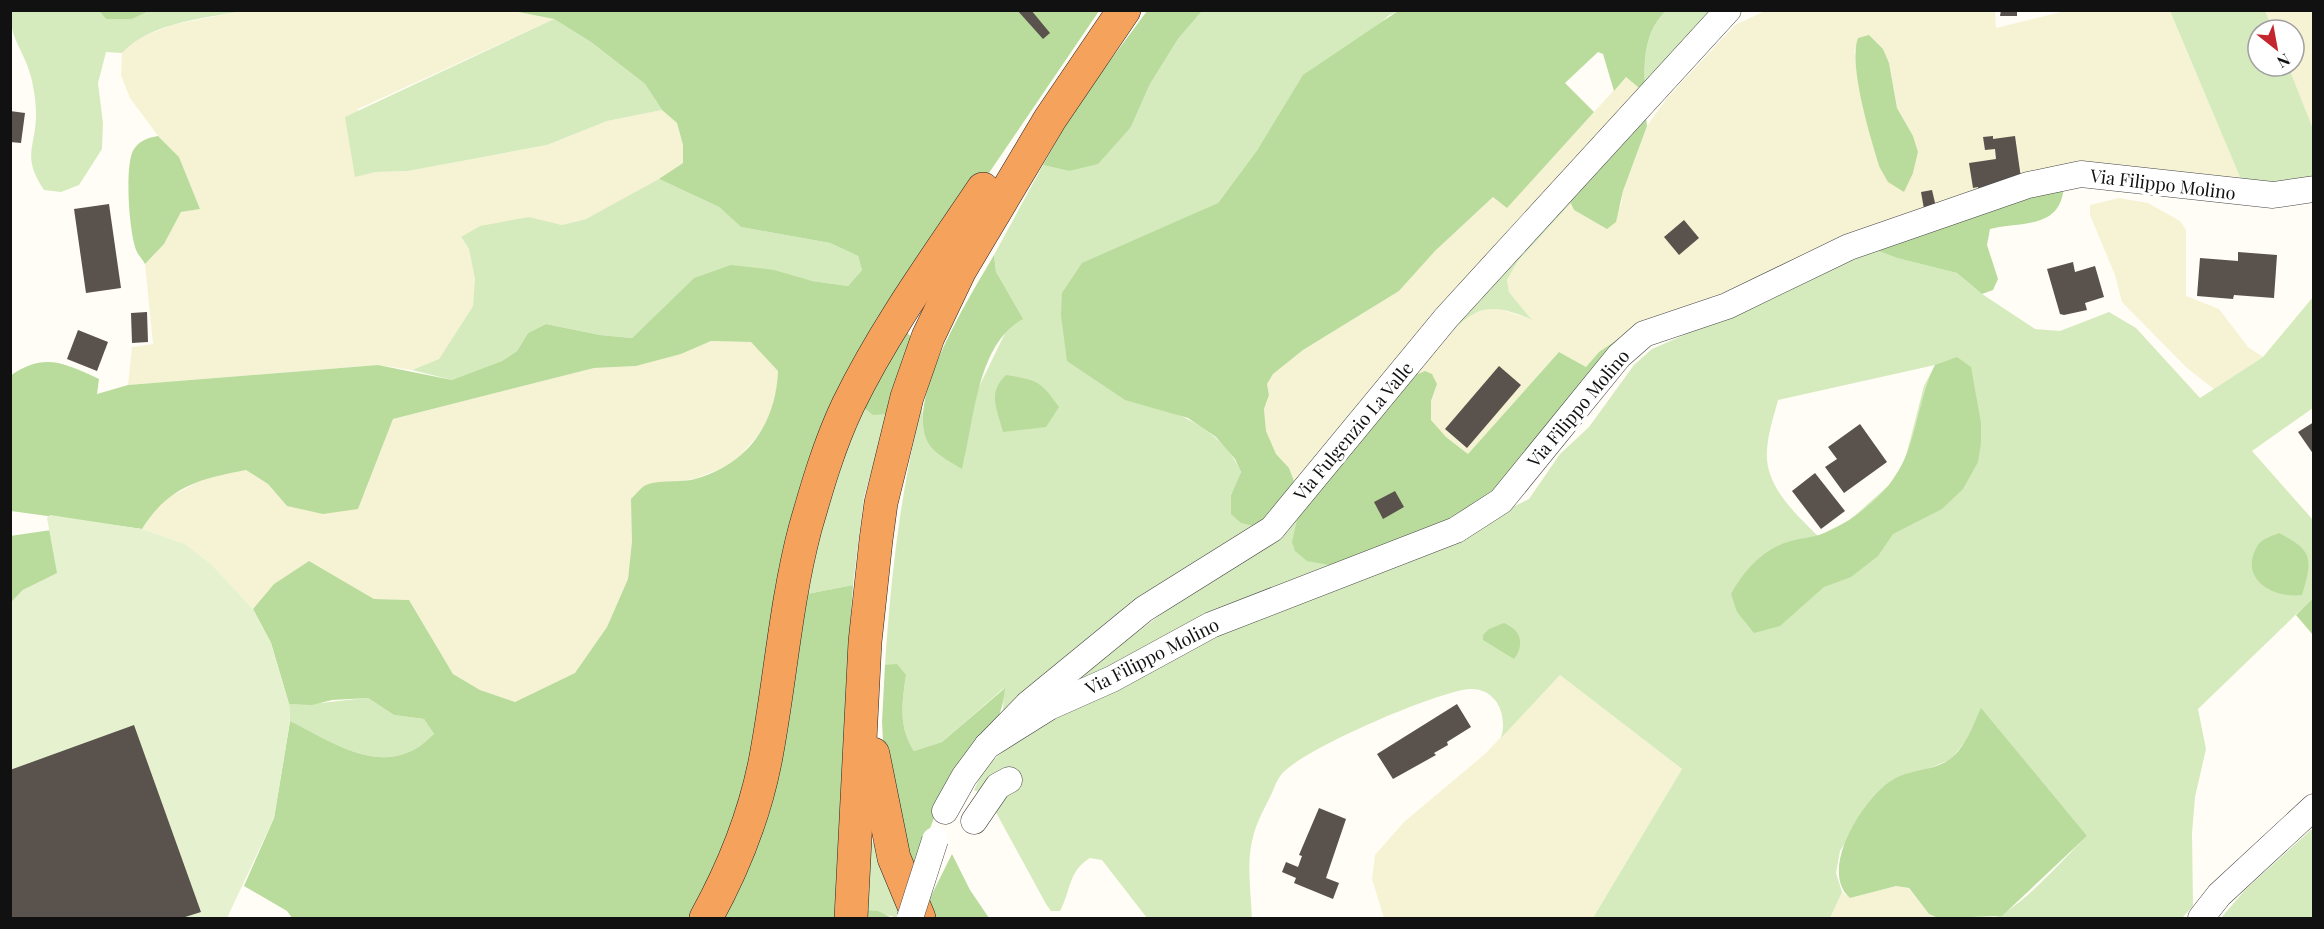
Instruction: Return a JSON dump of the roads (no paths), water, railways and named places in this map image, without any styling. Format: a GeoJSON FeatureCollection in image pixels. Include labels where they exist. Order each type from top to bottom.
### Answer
{"type":"FeatureCollection","features":[{"type":"Feature","properties":{"kind":"highway"},"geometry":{"type":"LineString","coordinates":[[851,918],[865,642],[880,503],[907,397],[928,337],[960,270],[1085,66],[1124,10]]}},
{"type":"Feature","properties":{"kind":"highway"},"geometry":{"type":"LineString","coordinates":[[706,918],[741,847],[754,804],[764,764],[805,531],[825,462],[848,405],[883,340],[995,171],[1085,66]]}},
{"type":"Feature","properties":{"kind":"highway"},"geometry":{"type":"LineString","coordinates":[[861,723],[873,755],[894,858],[919,918]]}},
{"type":"Feature","properties":{"kind":"street","name":"Via Fulgenzio La Valle"},"geometry":{"type":"LineString","coordinates":[[945,811],[964,777],[987,746],[1028,704],[1144,609],[1272,529],[1446,318],[1728,10]]}},
{"type":"Feature","properties":{"kind":"street","name":"Via Filippo Molino"},"geometry":{"type":"LineString","coordinates":[[987,746],[1049,707],[1112,679],[1211,625],[1456,530],[1501,501],[1619,356],[1644,334],[1727,306],[1849,247],[2028,185],[2080,174],[2273,195],[2313,189]]}},
{"type":"Feature","properties":{"kind":"street"},"geometry":{"type":"LineString","coordinates":[[974,821],[998,786],[1009,780]]}},
{"type":"Feature","properties":{"kind":"street"},"geometry":{"type":"LineString","coordinates":[[2201,918],[2219,895],[2313,807]]}},
{"type":"Feature","properties":{"kind":"street"},"geometry":{"type":"LineString","coordinates":[[910,918],[935,840]]}}]}
